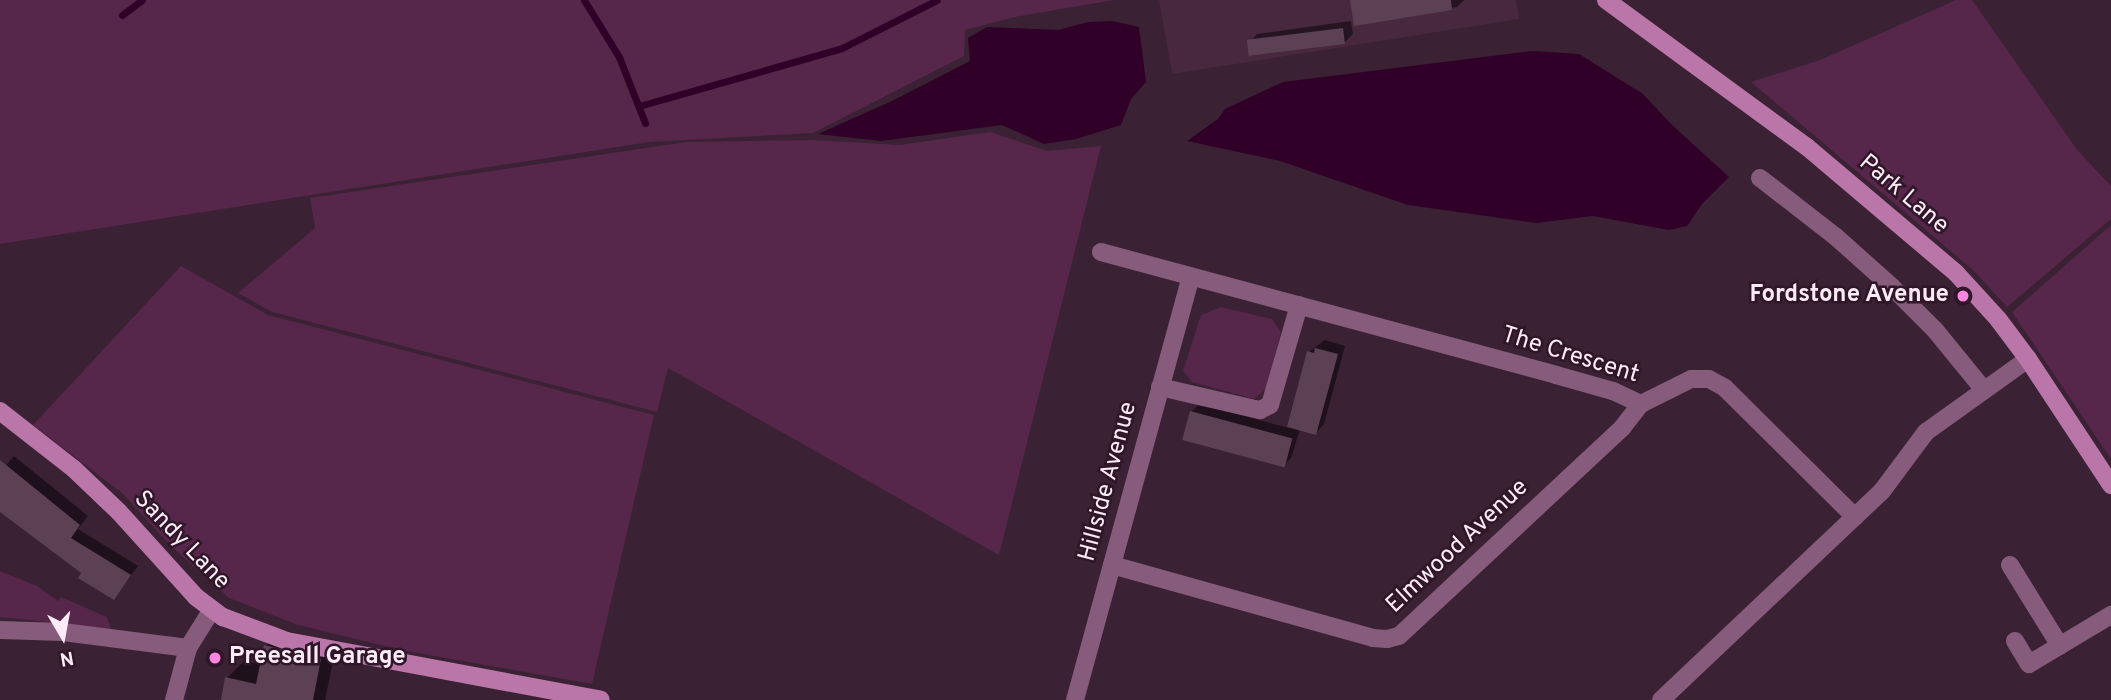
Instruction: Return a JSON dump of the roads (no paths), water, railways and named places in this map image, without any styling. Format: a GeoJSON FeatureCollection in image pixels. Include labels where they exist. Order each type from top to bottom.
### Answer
{"type":"FeatureCollection","features":[{"type":"Feature","properties":{"kind":"main road","name":"Park Lane"},"geometry":{"type":"LineString","coordinates":[[1606,0],[1807,147],[1902,225],[1978,295],[2028,359],[2111,485]]}},
{"type":"Feature","properties":{"kind":"main road","name":"Sandy Lane"},"geometry":{"type":"LineString","coordinates":[[0,411],[74,469],[120,512],[211,611],[287,641],[601,700]]}},
{"type":"Feature","properties":{"kind":"street"},"geometry":{"type":"LineString","coordinates":[[1760,178],[1836,237],[1891,286],[1935,330],[1984,390]]}},
{"type":"Feature","properties":{"kind":"street","name":"The Crescent"},"geometry":{"type":"LineString","coordinates":[[1101,252],[1613,391],[1641,404],[1691,379],[1709,379],[1725,388],[1855,517]]}},
{"type":"Feature","properties":{"kind":"street","name":"Hillside Avenue"},"geometry":{"type":"LineString","coordinates":[[1075,700],[1191,277]]}},
{"type":"Feature","properties":{"kind":"street"},"geometry":{"type":"LineString","coordinates":[[1160,387],[1260,410],[1270,405],[1299,306]]}},
{"type":"Feature","properties":{"kind":"street"},"geometry":{"type":"LineString","coordinates":[[1661,700],[1855,517],[1899,472],[1926,432],[2028,359]]}},
{"type":"Feature","properties":{"kind":"street","name":"Elmwood Avenue"},"geometry":{"type":"LineString","coordinates":[[1112,565],[1373,638],[1399,636],[1622,428],[1641,404]]}},
{"type":"Feature","properties":{"kind":"street"},"geometry":{"type":"LineString","coordinates":[[2010,565],[2060,646]]}},
{"type":"Feature","properties":{"kind":"street"},"geometry":{"type":"LineString","coordinates":[[174,700],[188,648],[211,611]]}},
{"type":"Feature","properties":{"kind":"street"},"geometry":{"type":"LineString","coordinates":[[2015,641],[2029,664],[2111,615]]}},
{"type":"Feature","properties":{"kind":"street"},"geometry":{"type":"LineString","coordinates":[[0,630],[63,632],[188,648]]}},
{"type":"Feature","properties":{"kind":"waterway"},"geometry":{"type":"LineString","coordinates":[[122,15],[142,0]]}},
{"type":"Feature","properties":{"kind":"waterway"},"geometry":{"type":"LineString","coordinates":[[584,0],[619,57],[645,123]]}},
{"type":"Feature","properties":{"kind":"waterway"},"geometry":{"type":"LineString","coordinates":[[639,106],[842,48],[937,0]]}},
{"type":"Feature","properties":{"kind":"place","name":"Fordstone Avenue"},"geometry":{"type":"Point","coordinates":[1963,296]}},
{"type":"Feature","properties":{"kind":"place","name":"Preesall Garage"},"geometry":{"type":"Point","coordinates":[215,658]}}]}
